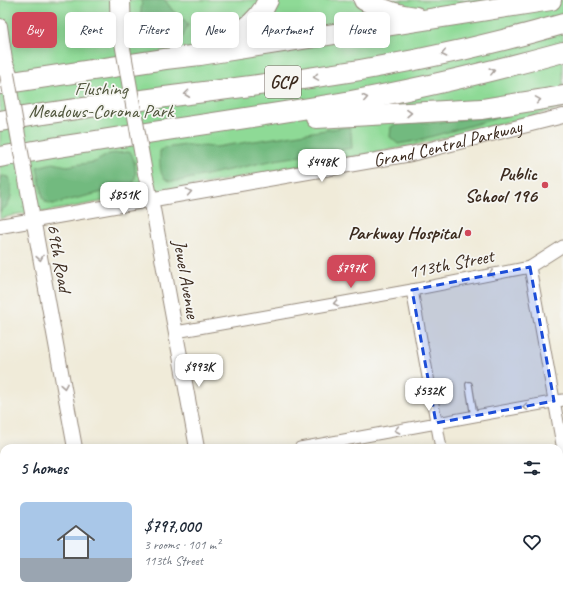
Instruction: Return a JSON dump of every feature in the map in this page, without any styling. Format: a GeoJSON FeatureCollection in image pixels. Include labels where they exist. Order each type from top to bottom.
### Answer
{"type":"FeatureCollection","features":[{"type":"Feature","properties":{"kind":"highway"},"geometry":{"type":"LineString","coordinates":[[120,0],[121,37]]}},
{"type":"Feature","properties":{"kind":"highway"},"geometry":{"type":"LineString","coordinates":[[166,59],[210,47],[233,36],[255,20],[268,0]]}},
{"type":"Feature","properties":{"kind":"highway"},"geometry":{"type":"LineString","coordinates":[[364,0],[382,9],[398,14],[440,18]]}},
{"type":"Feature","properties":{"kind":"highway"},"geometry":{"type":"LineString","coordinates":[[2,71],[166,59],[208,54],[551,0]]}},
{"type":"Feature","properties":{"kind":"highway","name":"GCP"},"geometry":{"type":"LineString","coordinates":[[0,121],[72,108],[273,83],[353,71],[454,52],[563,24]]}},
{"type":"Feature","properties":{"kind":"highway","name":"GCP"},"geometry":{"type":"LineString","coordinates":[[0,157],[389,94],[483,73],[563,52]]}},
{"type":"Feature","properties":{"kind":"highway"},"geometry":{"type":"LineString","coordinates":[[188,126],[466,110],[563,96]]}},
{"type":"Feature","properties":{"kind":"street","name":"Jewel Avenue"},"geometry":{"type":"LineString","coordinates":[[112,0],[121,37],[196,444]]}},
{"type":"Feature","properties":{"kind":"street"},"geometry":{"type":"LineString","coordinates":[[0,26],[4,49],[2,71]]}},
{"type":"Feature","properties":{"kind":"street","name":"69th Road"},"geometry":{"type":"LineString","coordinates":[[2,71],[26,180],[74,444]]}},
{"type":"Feature","properties":{"kind":"street","name":"Grand Central Parkway"},"geometry":{"type":"LineString","coordinates":[[0,226],[411,154],[563,116]]}},
{"type":"Feature","properties":{"kind":"street","name":"113th Street"},"geometry":{"type":"LineString","coordinates":[[176,332],[412,290],[530,266],[563,246]]}},
{"type":"Feature","properties":{"kind":"street"},"geometry":{"type":"LineString","coordinates":[[530,266],[559,400],[563,444]]}},
{"type":"Feature","properties":{"kind":"street"},"geometry":{"type":"LineString","coordinates":[[412,290],[439,444]]}},
{"type":"Feature","properties":{"kind":"street"},"geometry":{"type":"LineString","coordinates":[[328,444],[559,400]]}},
{"type":"Feature","properties":{"kind":"lane"},"geometry":{"type":"LineString","coordinates":[[469,385],[474,416]]}},
{"type":"Feature","properties":{"kind":"highlighted area"},"geometry":{"type":"Polygon","coordinates":[[[530,267],[554,401],[436,423],[412,290],[530,267]]]}},
{"type":"Feature","properties":{"kind":"green space","name":"Flushing Meadows-Corona Park"},"geometry":{"type":"Polygon","coordinates":[[[0,0],[563,0],[563,108],[411,146],[45,212],[18,214],[0,219],[0,0]]]}},
{"type":"Feature","properties":{"kind":"green space"},"geometry":{"type":"Polygon","coordinates":[[[142,0],[165,0],[174,12],[141,12],[142,0]]]}},
{"type":"Feature","properties":{"kind":"green space"},"geometry":{"type":"Polygon","coordinates":[[[183,18],[188,25],[183,36],[183,18]]]}},
{"type":"Feature","properties":{"kind":"green space"},"geometry":{"type":"Polygon","coordinates":[[[511,114],[416,141],[398,144],[390,137],[391,127],[395,124],[405,122],[415,121],[430,123],[511,114]]]}},
{"type":"Feature","properties":{"kind":"green space"},"geometry":{"type":"Polygon","coordinates":[[[349,127],[351,132],[352,148],[275,160],[179,181],[169,181],[165,179],[161,173],[160,151],[164,148],[186,145],[216,147],[349,127]]]}},
{"type":"Feature","properties":{"kind":"green space"},"geometry":{"type":"Polygon","coordinates":[[[131,153],[135,165],[135,178],[132,185],[53,204],[46,202],[43,198],[37,167],[53,163],[67,166],[95,162],[109,154],[131,153]]]}},
{"type":"Feature","properties":{"kind":"green space"},"geometry":{"type":"Polygon","coordinates":[[[0,177],[9,177],[11,196],[10,201],[0,212],[0,177]]]}},
{"type":"Feature","properties":{"kind":"place","name":"Public School 196"},"geometry":{"type":"Point","coordinates":[545,185]}},
{"type":"Feature","properties":{"kind":"place","name":"Parkway Hospital"},"geometry":{"type":"Point","coordinates":[468,233]}}]}
